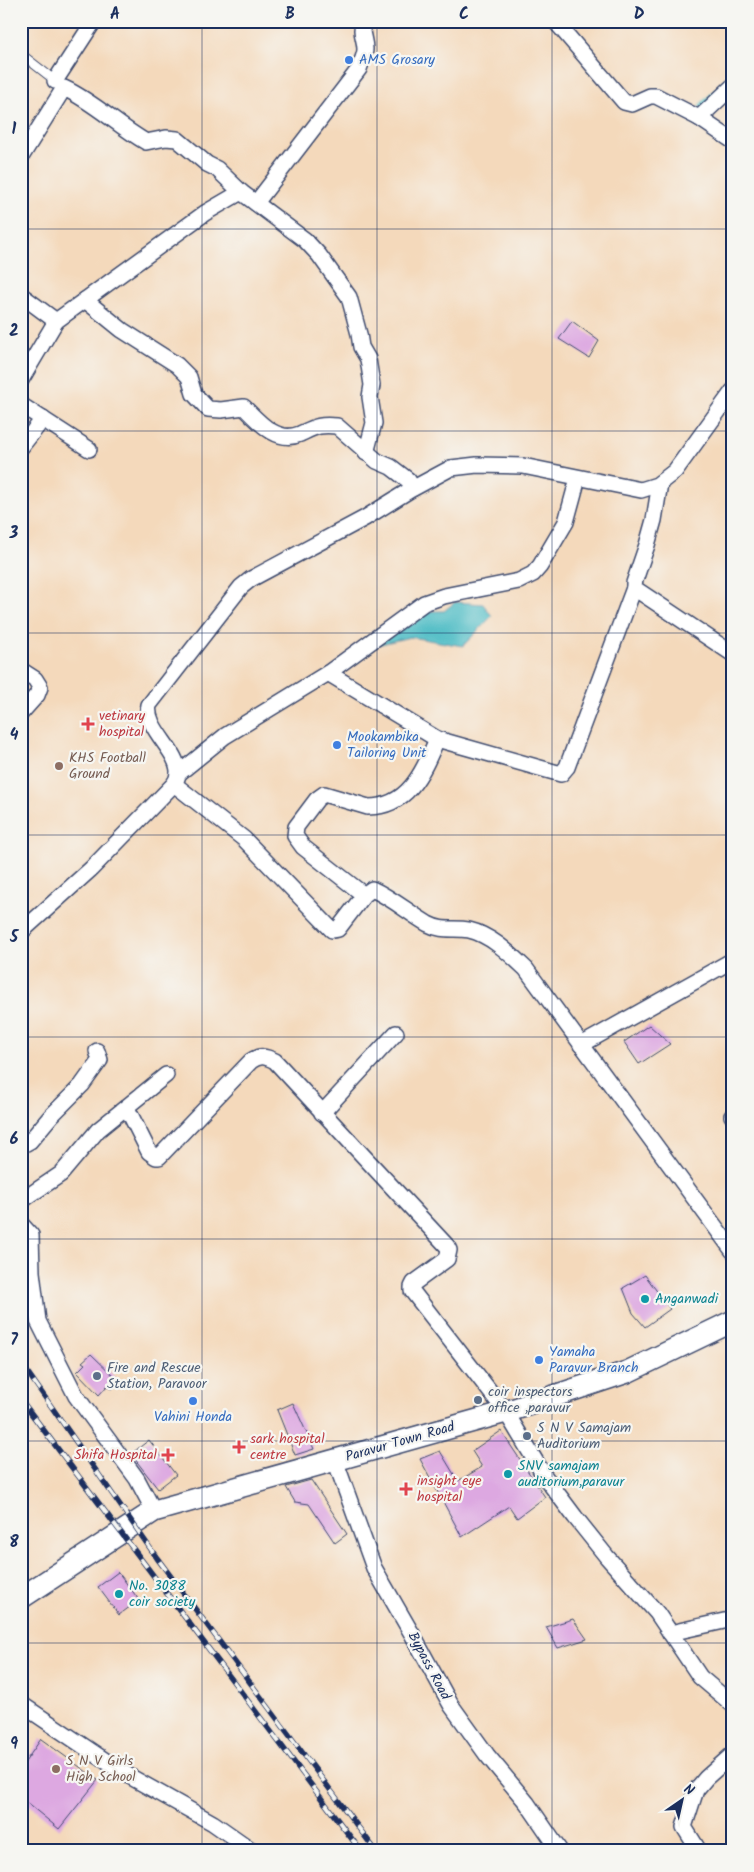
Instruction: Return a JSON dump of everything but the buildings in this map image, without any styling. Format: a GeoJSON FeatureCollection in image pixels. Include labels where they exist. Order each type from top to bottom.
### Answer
{"type":"FeatureCollection","features":[{"type":"Feature","properties":{"kind":"main road","name":"Paravur Town Road"},"geometry":{"type":"LineString","coordinates":[[21,1598],[154,1511],[506,1412],[627,1372],[733,1321]]}},
{"type":"Feature","properties":{"kind":"street"},"geometry":{"type":"LineString","coordinates":[[21,157],[94,21]]}},
{"type":"Feature","properties":{"kind":"street"},"geometry":{"type":"LineString","coordinates":[[256,202],[359,69],[365,48],[361,33],[364,21]]}},
{"type":"Feature","properties":{"kind":"street"},"geometry":{"type":"LineString","coordinates":[[555,21],[624,102],[632,104],[650,96],[656,96],[699,118],[733,141]]}},
{"type":"Feature","properties":{"kind":"street"},"geometry":{"type":"LineString","coordinates":[[59,84],[78,95],[128,132],[146,142],[166,138],[177,139],[207,164],[217,169],[241,192],[310,245],[319,255],[349,297],[361,347],[368,360],[372,385],[370,397],[374,423],[366,453]]}},
{"type":"Feature","properties":{"kind":"street"},"geometry":{"type":"LineString","coordinates":[[699,118],[733,86]]}},
{"type":"Feature","properties":{"kind":"street"},"geometry":{"type":"LineString","coordinates":[[21,380],[56,321],[205,213],[241,192]]}},
{"type":"Feature","properties":{"kind":"street"},"geometry":{"type":"LineString","coordinates":[[21,295],[56,321]]}},
{"type":"Feature","properties":{"kind":"street"},"geometry":{"type":"LineString","coordinates":[[85,300],[122,330],[177,365],[188,377],[194,394],[208,409],[221,410],[244,407],[266,429],[285,437],[298,435],[312,427],[337,426],[366,453],[377,461],[391,467],[408,480],[413,488]]}},
{"type":"Feature","properties":{"kind":"street"},"geometry":{"type":"LineString","coordinates":[[733,391],[675,471],[660,483],[641,490],[523,466],[476,465],[451,468],[413,488],[365,518],[251,579],[241,587],[149,706],[148,710],[152,723],[176,763],[176,779],[244,839],[332,930],[338,929],[364,894],[372,889],[432,926],[447,930],[468,930],[479,933],[502,948],[526,969],[733,1251]]}},
{"type":"Feature","properties":{"kind":"street"},"geometry":{"type":"LineString","coordinates":[[21,406],[90,449]]}},
{"type":"Feature","properties":{"kind":"street"},"geometry":{"type":"LineString","coordinates":[[21,448],[43,419]]}},
{"type":"Feature","properties":{"kind":"street"},"geometry":{"type":"LineString","coordinates":[[21,932],[92,869],[176,779],[225,736],[328,673],[424,603],[444,596],[519,582],[532,574],[540,566],[566,522],[578,478]]}},
{"type":"Feature","properties":{"kind":"street"},"geometry":{"type":"LineString","coordinates":[[328,673],[437,739],[561,774],[566,767],[634,588],[654,520],[660,483]]}},
{"type":"Feature","properties":{"kind":"street"},"geometry":{"type":"LineString","coordinates":[[634,588],[733,654]]}},
{"type":"Feature","properties":{"kind":"street"},"geometry":{"type":"LineString","coordinates":[[21,670],[35,679],[40,688],[38,695],[21,713]]}},
{"type":"Feature","properties":{"kind":"street"},"geometry":{"type":"LineString","coordinates":[[364,894],[303,847],[295,836],[296,826],[317,799],[324,794],[368,808],[389,803],[414,785],[422,773],[437,739]]}},
{"type":"Feature","properties":{"kind":"street"},"geometry":{"type":"LineString","coordinates":[[581,1045],[733,960]]}},
{"type":"Feature","properties":{"kind":"street"},"geometry":{"type":"LineString","coordinates":[[322,1112],[396,1033]]}},
{"type":"Feature","properties":{"kind":"street"},"geometry":{"type":"LineString","coordinates":[[21,1146],[30,1141],[50,1116],[82,1085],[100,1060],[97,1051]]}},
{"type":"Feature","properties":{"kind":"street"},"geometry":{"type":"LineString","coordinates":[[127,1108],[149,1152],[159,1157],[251,1061],[263,1056],[275,1061],[447,1246],[449,1250],[448,1259],[414,1283],[412,1292],[506,1412],[545,1477],[602,1550],[657,1613],[700,1677],[733,1705]]}},
{"type":"Feature","properties":{"kind":"street"},"geometry":{"type":"LineString","coordinates":[[21,1201],[61,1174],[98,1130],[166,1075]]}},
{"type":"Feature","properties":{"kind":"street"},"geometry":{"type":"LineString","coordinates":[[21,1224],[31,1235],[32,1272],[38,1321],[76,1396],[137,1480],[154,1511]]}},
{"type":"Feature","properties":{"kind":"street","name":"Bypass Road"},"geometry":{"type":"LineString","coordinates":[[335,1460],[374,1568],[451,1705],[527,1803],[560,1851]]}},
{"type":"Feature","properties":{"kind":"street"},"geometry":{"type":"LineString","coordinates":[[670,1633],[733,1619]]}},
{"type":"Feature","properties":{"kind":"street"},"geometry":{"type":"LineString","coordinates":[[21,1704],[122,1772],[213,1823],[253,1851]]}},
{"type":"Feature","properties":{"kind":"street"},"geometry":{"type":"LineString","coordinates":[[699,1851],[684,1827],[696,1790],[706,1778],[733,1754]]}},
{"type":"Feature","properties":{"kind":"lane"},"geometry":{"type":"LineString","coordinates":[[21,54],[59,84]]}},
{"type":"Feature","properties":{"kind":"water"},"geometry":{"type":"Polygon","coordinates":[[[455,602],[483,604],[492,616],[463,646],[410,637],[377,645],[426,611],[444,611],[455,602]]]}},
{"type":"Feature","properties":{"kind":"waterway"},"geometry":{"type":"LineString","coordinates":[[701,106],[733,74]]}},
{"type":"Feature","properties":{"kind":"railway"},"geometry":{"type":"LineString","coordinates":[[21,1363],[157,1558],[376,1851]]}},
{"type":"Feature","properties":{"kind":"railway"},"geometry":{"type":"LineString","coordinates":[[21,1400],[361,1851]]}},
{"type":"Feature","properties":{"kind":"place","name":"AMS Grosary"},"geometry":{"type":"Point","coordinates":[349,60]}},
{"type":"Feature","properties":{"kind":"place","name":"vetinary hospital"},"geometry":{"type":"Point","coordinates":[88,724]}},
{"type":"Feature","properties":{"kind":"place","name":"Mookambika Tailoring Unit"},"geometry":{"type":"Point","coordinates":[337,745]}},
{"type":"Feature","properties":{"kind":"place","name":"KHS Football Ground"},"geometry":{"type":"Point","coordinates":[59,766]}},
{"type":"Feature","properties":{"kind":"place","name":"Anganwadi"},"geometry":{"type":"Point","coordinates":[645,1299]}},
{"type":"Feature","properties":{"kind":"place","name":"Yamaha Paravur Branch"},"geometry":{"type":"Point","coordinates":[539,1360]}},
{"type":"Feature","properties":{"kind":"place","name":"Fire and Rescue Station, Paravoor"},"geometry":{"type":"Point","coordinates":[97,1376]}},
{"type":"Feature","properties":{"kind":"place","name":"coir inspectors office ,paravur"},"geometry":{"type":"Point","coordinates":[478,1400]}},
{"type":"Feature","properties":{"kind":"place","name":"Vahini Honda"},"geometry":{"type":"Point","coordinates":[193,1401]}},
{"type":"Feature","properties":{"kind":"place","name":"S N V Samajam Auditorium"},"geometry":{"type":"Point","coordinates":[527,1436]}},
{"type":"Feature","properties":{"kind":"place","name":"sark hospital centre"},"geometry":{"type":"Point","coordinates":[239,1447]}},
{"type":"Feature","properties":{"kind":"place","name":"Shifa Hospital"},"geometry":{"type":"Point","coordinates":[168,1455]}},
{"type":"Feature","properties":{"kind":"place","name":"SNV samajam auditorium,paravur"},"geometry":{"type":"Point","coordinates":[508,1474]}},
{"type":"Feature","properties":{"kind":"place","name":"insight eye hospital"},"geometry":{"type":"Point","coordinates":[406,1489]}},
{"type":"Feature","properties":{"kind":"place","name":"No. 3088 coir society"},"geometry":{"type":"Point","coordinates":[119,1594]}},
{"type":"Feature","properties":{"kind":"place","name":"S N V Girls High School"},"geometry":{"type":"Point","coordinates":[56,1769]}}]}
